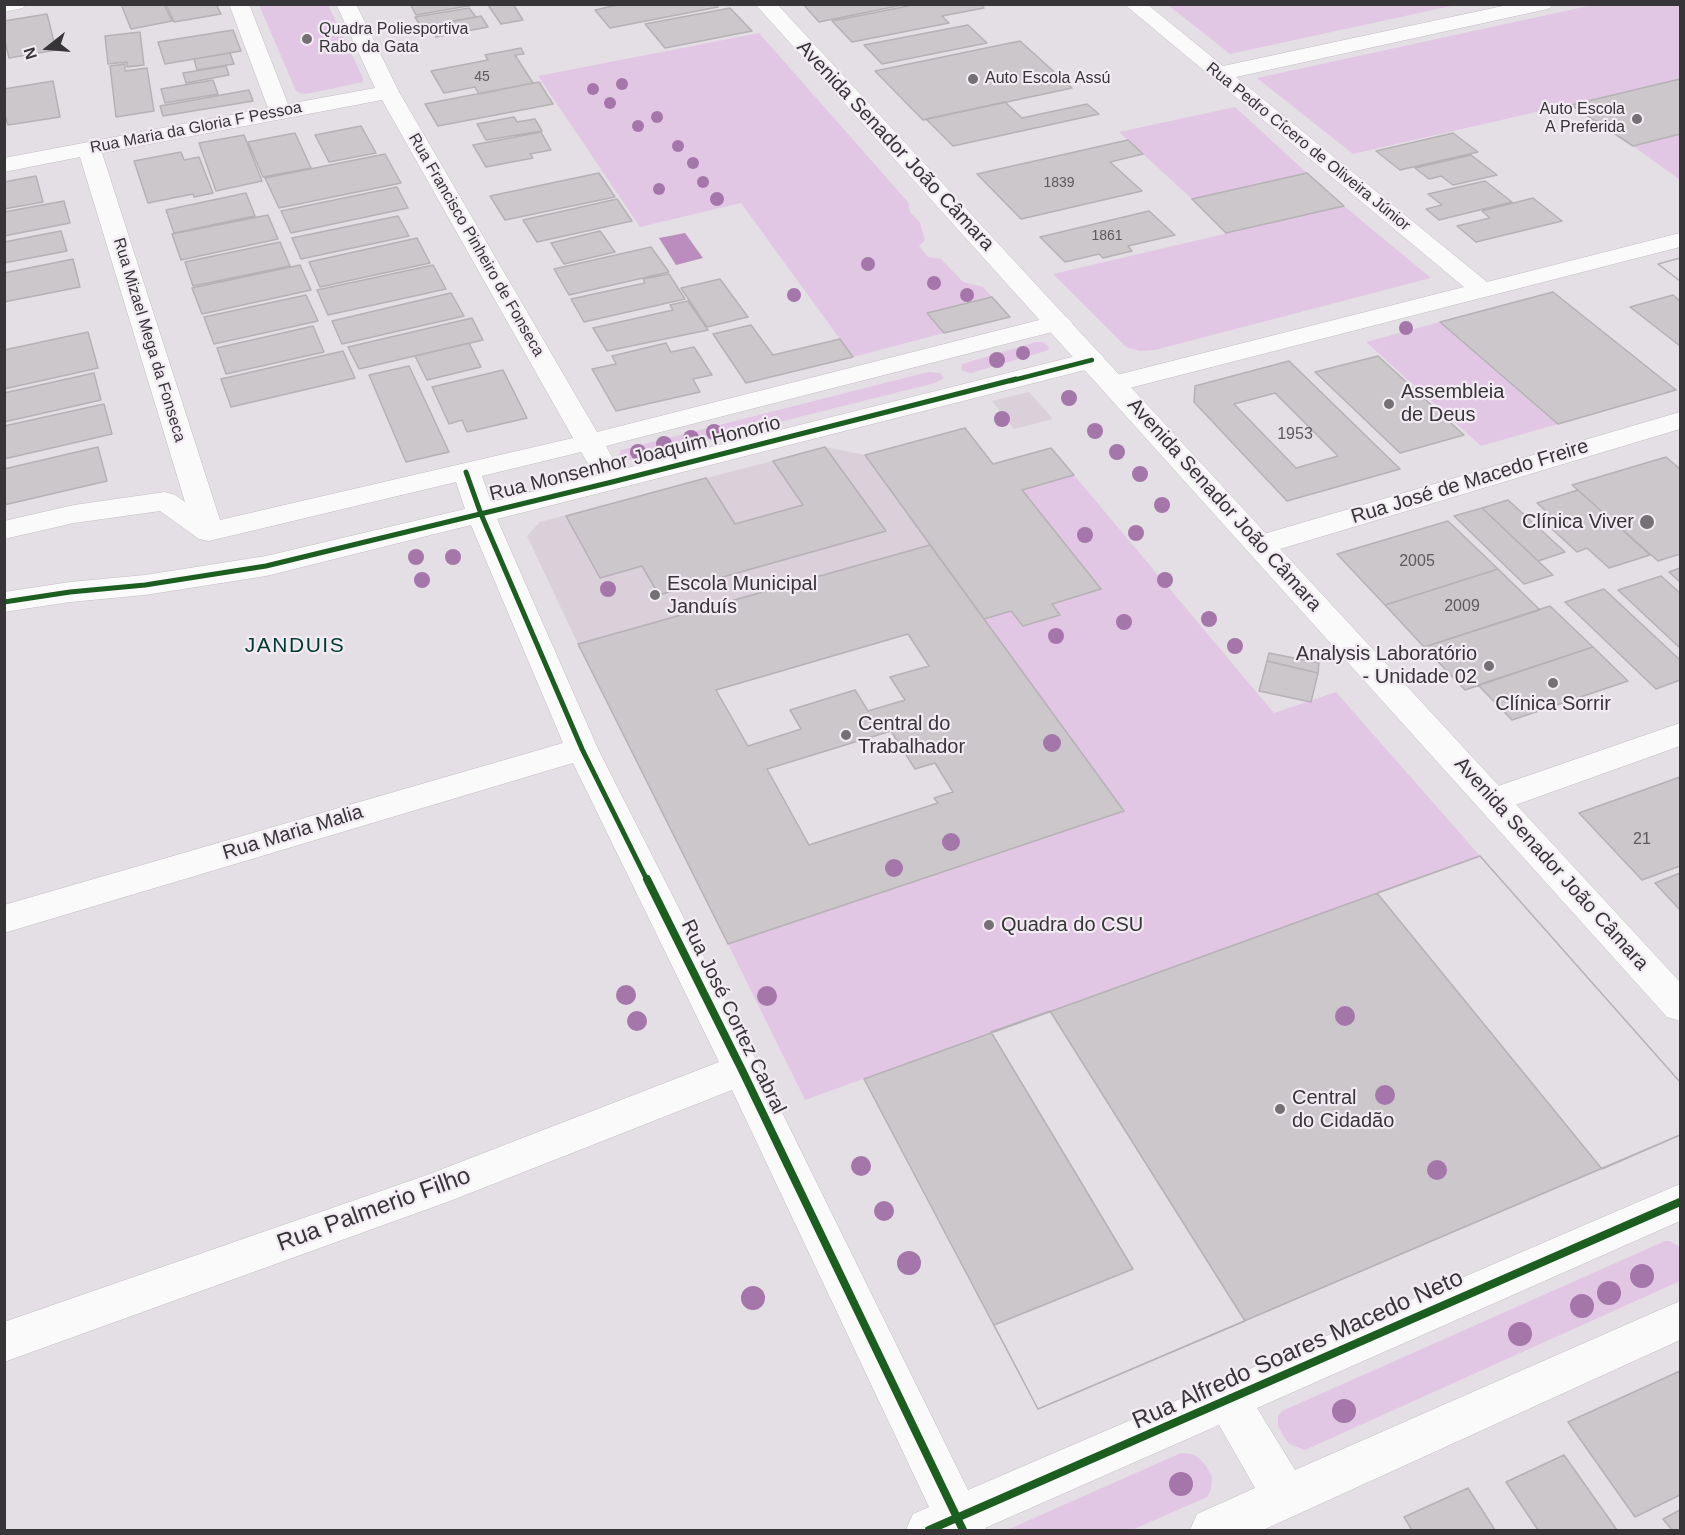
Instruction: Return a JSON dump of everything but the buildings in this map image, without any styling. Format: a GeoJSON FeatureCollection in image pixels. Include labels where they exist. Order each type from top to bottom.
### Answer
{"type":"FeatureCollection","features":[{"type":"Feature","properties":{"kind":"street"},"geometry":{"type":"LineString","coordinates":[[4,6],[15,4]]}},
{"type":"Feature","properties":{"kind":"street"},"geometry":{"type":"LineString","coordinates":[[239,4],[280,112]]}},
{"type":"Feature","properties":{"kind":"street","name":"Rua Francisco Pinheiro de Fonseca"},"geometry":{"type":"LineString","coordinates":[[346,4],[388,92],[612,482]]}},
{"type":"Feature","properties":{"kind":"street","name":"Avenida Senador João Câmara"},"geometry":{"type":"LineString","coordinates":[[765,4],[1059,323],[1680,1006]]}},
{"type":"Feature","properties":{"kind":"street","name":"Rua Pedro Cícero de Oliveira Júnior"},"geometry":{"type":"LineString","coordinates":[[1134,4],[1482,290]]}},
{"type":"Feature","properties":{"kind":"street"},"geometry":{"type":"LineString","coordinates":[[1218,74],[1543,4]]}},
{"type":"Feature","properties":{"kind":"street","name":"Rua Maria da Gloria F Pessoa"},"geometry":{"type":"LineString","coordinates":[[4,165],[388,92]]}},
{"type":"Feature","properties":{"kind":"street","name":"Rua Mizael Mega da Fonseca"},"geometry":{"type":"LineString","coordinates":[[89,148],[209,532]]}},
{"type":"Feature","properties":{"kind":"street"},"geometry":{"type":"LineString","coordinates":[[1114,384],[1680,240]]}},
{"type":"Feature","properties":{"kind":"street","name":"Rua Monsenhor Joaquim Honorio"},"geometry":{"type":"LineString","coordinates":[[209,532],[590,442],[1059,323]]}},
{"type":"Feature","properties":{"kind":"street"},"geometry":{"type":"LineString","coordinates":[[938,354],[971,391]]}},
{"type":"Feature","properties":{"kind":"street","name":"Rua Monsenhor Joaquim Honorio"},"geometry":{"type":"LineString","coordinates":[[4,602],[70,592],[145,585],[266,566],[612,482],[1092,360]]}},
{"type":"Feature","properties":{"kind":"street","name":"Rua José de Macedo Freire"},"geometry":{"type":"LineString","coordinates":[[1260,544],[1680,420]]}},
{"type":"Feature","properties":{"kind":"street","name":"Rua José Cortez Cabral"},"geometry":{"type":"LineString","coordinates":[[466,472],[481,514],[582,749],[741,1070],[950,1526]]}},
{"type":"Feature","properties":{"kind":"street"},"geometry":{"type":"LineString","coordinates":[[4,530],[75,514],[165,501],[209,532]]}},
{"type":"Feature","properties":{"kind":"street"},"geometry":{"type":"LineString","coordinates":[[1493,801],[1680,734]]}},
{"type":"Feature","properties":{"kind":"street","name":"Rua Maria Malia"},"geometry":{"type":"LineString","coordinates":[[4,919],[582,749]]}},
{"type":"Feature","properties":{"kind":"street","name":"Rua Palmerio Filho"},"geometry":{"type":"LineString","coordinates":[[4,1342],[435,1189],[741,1070]]}},
{"type":"Feature","properties":{"kind":"street","name":"Rua Alfredo Soares Macedo Neto"},"geometry":{"type":"LineString","coordinates":[[950,1526],[1228,1400],[1680,1203]]}},
{"type":"Feature","properties":{"kind":"street"},"geometry":{"type":"LineString","coordinates":[[1214,1530],[1680,1320]]}},
{"type":"Feature","properties":{"kind":"street"},"geometry":{"type":"LineString","coordinates":[[1228,1400],[1286,1498]]}},
{"type":"Feature","properties":{"kind":"shaded area"},"geometry":{"type":"Polygon","coordinates":[[[259,5],[328,5],[363,82],[311,93],[302,94],[296,91],[259,5]]]}},
{"type":"Feature","properties":{"kind":"shaded area"},"geometry":{"type":"Polygon","coordinates":[[[1168,5],[1456,5],[1230,54],[1168,5]]]}},
{"type":"Feature","properties":{"kind":"shaded area"},"geometry":{"type":"Polygon","coordinates":[[[1593,5],[1680,5],[1680,79],[1353,154],[1257,78],[1593,5]]]}},
{"type":"Feature","properties":{"kind":"shaded area"},"geometry":{"type":"Polygon","coordinates":[[[759,33],[908,202],[910,212],[920,223],[925,240],[919,246],[928,257],[941,259],[963,282],[983,287],[992,297],[927,313],[944,333],[853,357],[741,203],[640,227],[538,76],[759,33]]]}},
{"type":"Feature","properties":{"kind":"shaded area"},"geometry":{"type":"Polygon","coordinates":[[[1235,107],[1307,173],[1192,199],[1119,132],[1235,107]]]}},
{"type":"Feature","properties":{"kind":"shaded area"},"geometry":{"type":"Polygon","coordinates":[[[1680,134],[1680,180],[1633,146],[1680,134]]]}},
{"type":"Feature","properties":{"kind":"shaded area"},"geometry":{"type":"Polygon","coordinates":[[[1344,206],[1431,278],[1155,350],[1140,351],[1126,347],[1053,274],[1344,206]]]}},
{"type":"Feature","properties":{"kind":"shaded area"},"geometry":{"type":"Polygon","coordinates":[[[685,233],[703,258],[676,265],[659,238],[685,233]]]}},
{"type":"Feature","properties":{"kind":"shaded area"},"geometry":{"type":"Polygon","coordinates":[[[1440,322],[1558,424],[1481,446],[1366,342],[1440,322]]]}},
{"type":"Feature","properties":{"kind":"shaded area"},"geometry":{"type":"Polygon","coordinates":[[[1036,342],[1043,342],[1049,350],[971,373],[961,370],[962,364],[1036,342]]]}},
{"type":"Feature","properties":{"kind":"shaded area"},"geometry":{"type":"Polygon","coordinates":[[[928,372],[940,373],[944,378],[935,383],[628,460],[619,455],[621,450],[928,372]]]}},
{"type":"Feature","properties":{"kind":"shaded area"},"geometry":{"type":"Polygon","coordinates":[[[1029,392],[1053,419],[1014,429],[992,401],[1029,392]]]}},
{"type":"Feature","properties":{"kind":"shaded area","name":"Escola Municipal Janduís"},"geometry":{"type":"Polygon","coordinates":[[[825,447],[865,455],[930,545],[578,644],[527,536],[540,522],[825,447]]]}},
{"type":"Feature","properties":{"kind":"shaded area"},"geometry":{"type":"Polygon","coordinates":[[[1074,475],[1274,713],[1336,692],[1480,856],[805,1100],[728,944],[1124,811],[984,619],[1011,611],[1023,626],[1060,615],[1052,604],[1101,589],[1022,490],[1074,475]]]}},
{"type":"Feature","properties":{"kind":"shaded area"},"geometry":{"type":"Polygon","coordinates":[[[1665,1241],[1670,1241],[1680,1247],[1680,1281],[1305,1450],[1289,1444],[1278,1426],[1278,1416],[1282,1411],[1665,1241]]]}},
{"type":"Feature","properties":{"kind":"shaded area"},"geometry":{"type":"Polygon","coordinates":[[[1181,1453],[1198,1457],[1206,1466],[1212,1477],[1211,1490],[1207,1497],[1132,1530],[1007,1530],[1181,1453]]]}},
{"type":"Feature","properties":{"kind":"cycle path"},"geometry":{"type":"LineString","coordinates":[[4,602],[70,592],[145,585],[266,566],[612,482],[1092,360]]}},
{"type":"Feature","properties":{"kind":"cycle path"},"geometry":{"type":"LineString","coordinates":[[466,472],[481,514],[582,749],[742,1070],[963,1530]]}},
{"type":"Feature","properties":{"kind":"cycle path"},"geometry":{"type":"LineString","coordinates":[[929,1530],[1680,1202]]}},
{"type":"Feature","properties":{"kind":"place","name":"Quadra Poliesportiva Rabo da Gata"},"geometry":{"type":"Point","coordinates":[307,39]}},
{"type":"Feature","properties":{"kind":"place","name":"Auto Escola Assú"},"geometry":{"type":"Point","coordinates":[973,79]}},
{"type":"Feature","properties":{"kind":"place","name":"Auto Escola A Preferida"},"geometry":{"type":"Point","coordinates":[1637,119]}},
{"type":"Feature","properties":{"kind":"place","name":"Assembleia de Deus"},"geometry":{"type":"Point","coordinates":[1389,404]}},
{"type":"Feature","properties":{"kind":"place","name":"Clínica Viver"},"geometry":{"type":"Point","coordinates":[1647,522]}},
{"type":"Feature","properties":{"kind":"place","name":"Escola Municipal Janduís"},"geometry":{"type":"Point","coordinates":[655,595]}},
{"type":"Feature","properties":{"kind":"place","name":"Analysis Laboratório - Unidade 02"},"geometry":{"type":"Point","coordinates":[1489,666]}},
{"type":"Feature","properties":{"kind":"place","name":"Clínica Sorrir"},"geometry":{"type":"Point","coordinates":[1553,683]}},
{"type":"Feature","properties":{"kind":"place","name":"Central do Trabalhador"},"geometry":{"type":"Point","coordinates":[846,735]}},
{"type":"Feature","properties":{"kind":"place","name":"Quadra do CSU"},"geometry":{"type":"Point","coordinates":[989,925]}},
{"type":"Feature","properties":{"kind":"place","name":"Central do Cidadão"},"geometry":{"type":"Point","coordinates":[1280,1109]}},
{"type":"Feature","properties":{"kind":"district","name":"JANDUIS"},"geometry":{"type":"Point","coordinates":[295,646]}}]}
